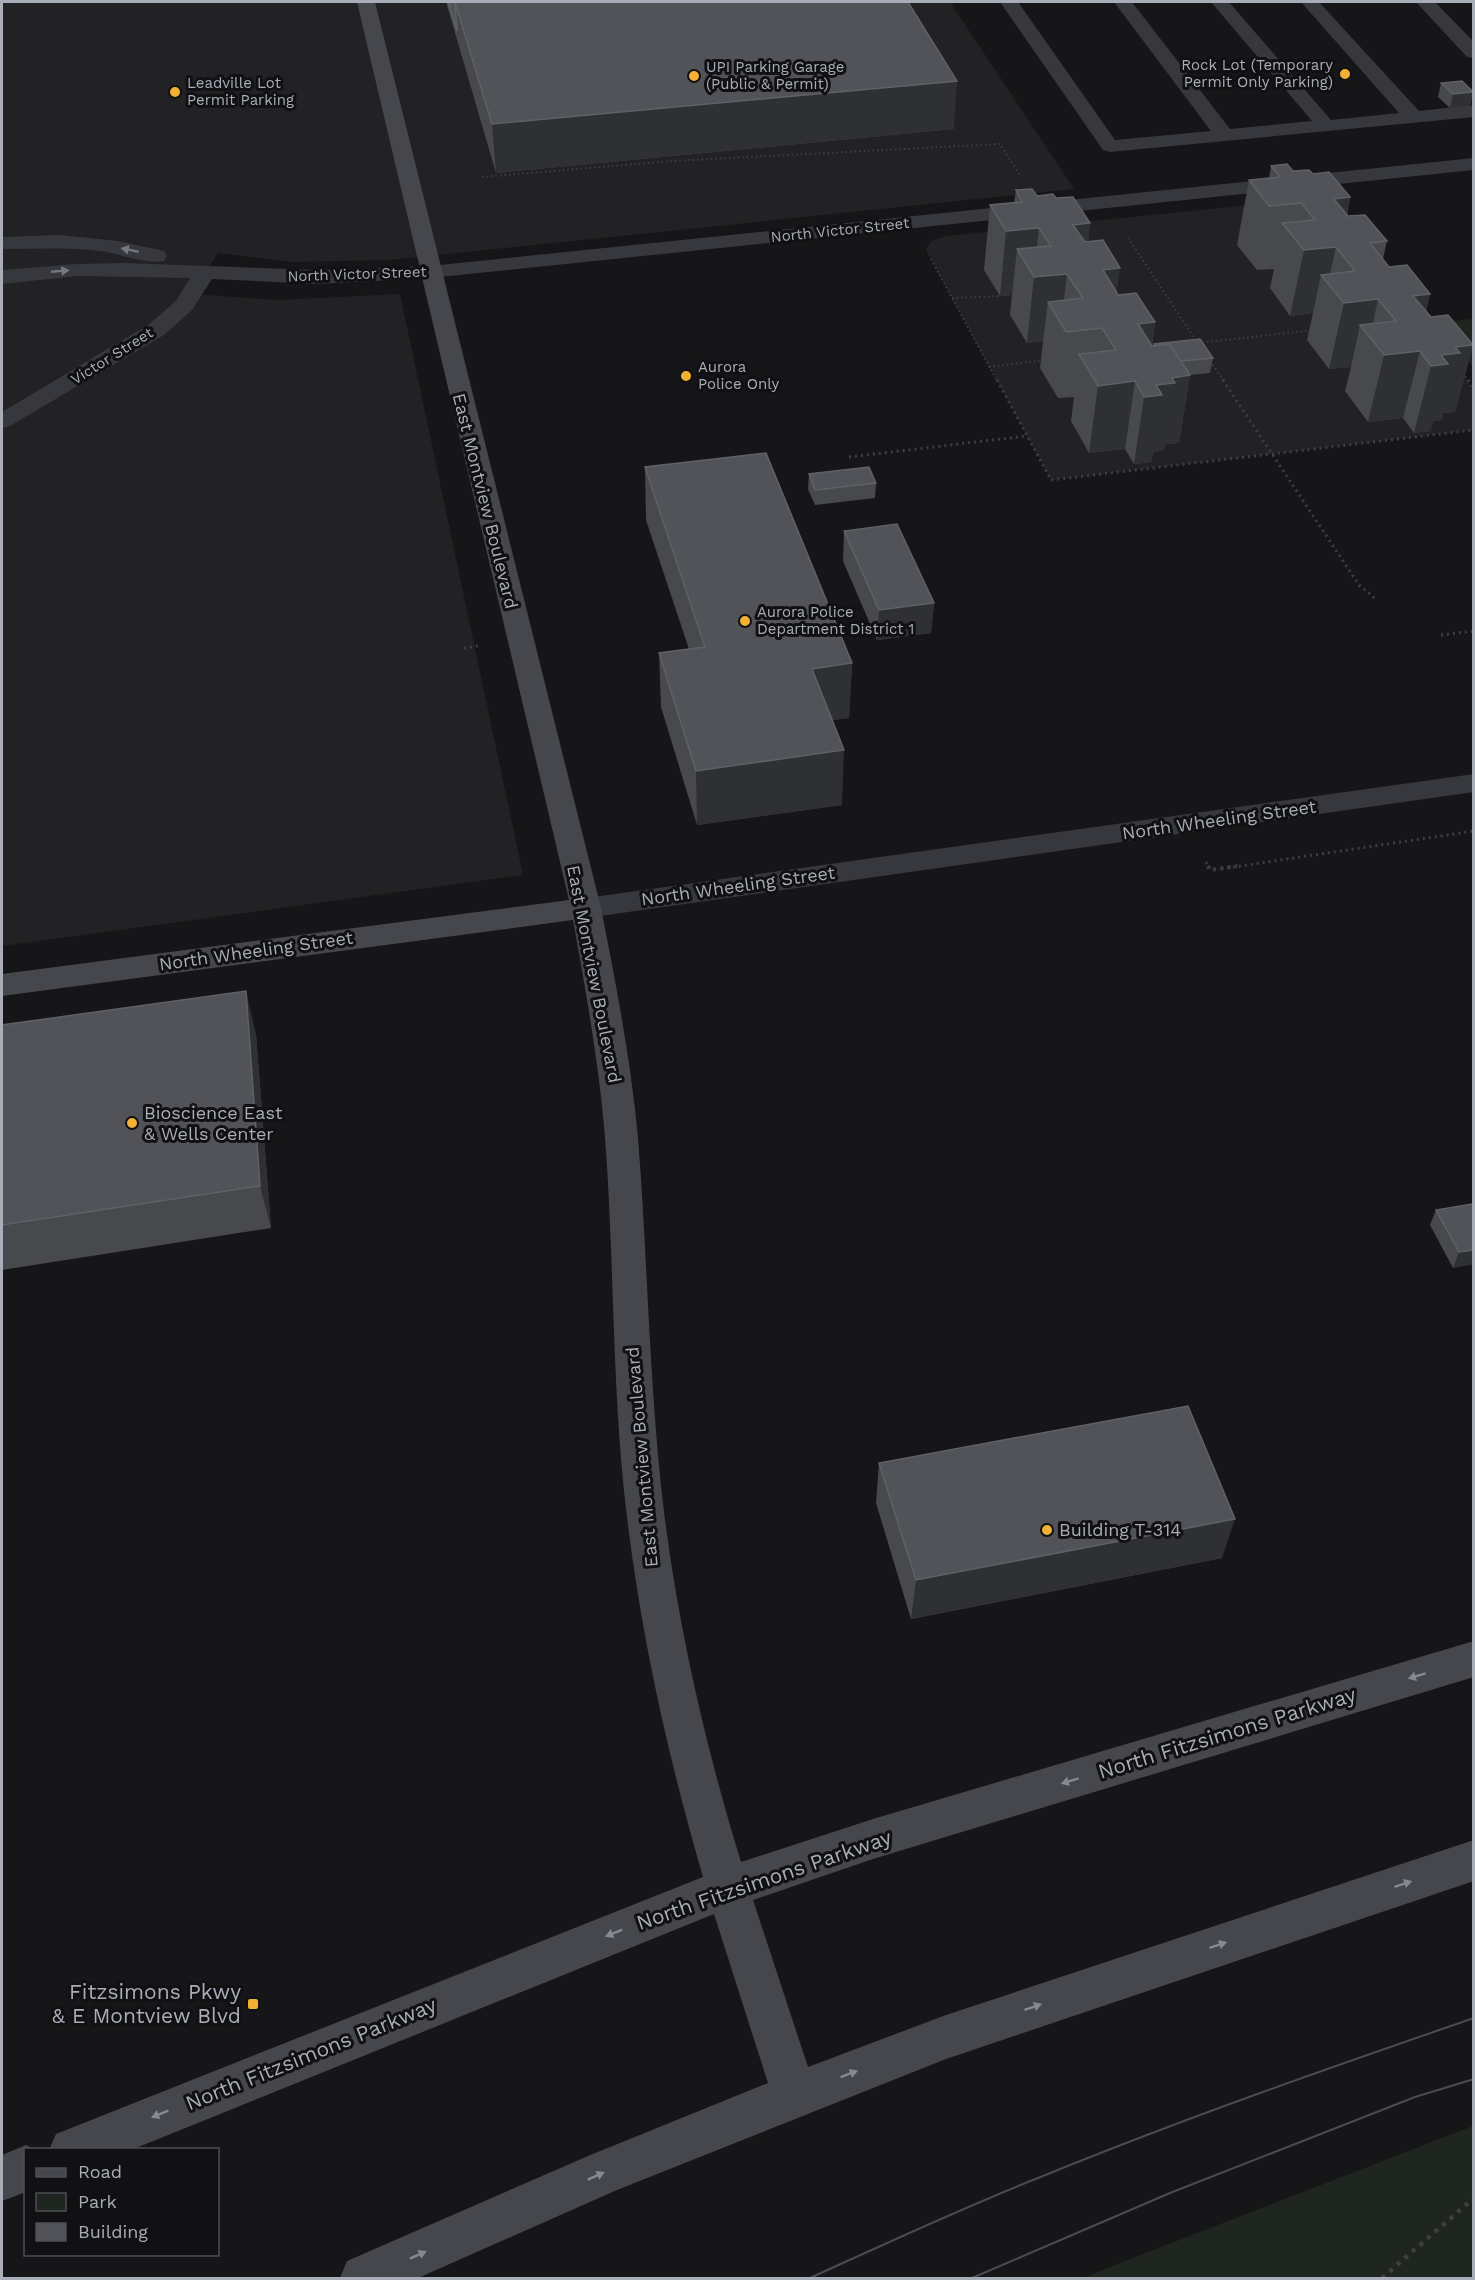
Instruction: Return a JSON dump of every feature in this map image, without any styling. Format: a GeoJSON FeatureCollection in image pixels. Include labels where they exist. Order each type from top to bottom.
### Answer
{"type":"FeatureCollection","features":[{"type":"Feature","properties":{"kind":"street","name":"East Montview Boulevard"},"geometry":{"type":"LineString","coordinates":[[366,2],[586,908],[614,1066],[621,1138],[634,1397],[654,1581],[672,1678],[695,1773],[727,1888],[795,2095]]}},
{"type":"Feature","properties":{"kind":"street"},"geometry":{"type":"LineString","coordinates":[[1009,2],[1110,146],[1473,111]]}},
{"type":"Feature","properties":{"kind":"street"},"geometry":{"type":"LineString","coordinates":[[1123,2],[1225,136]]}},
{"type":"Feature","properties":{"kind":"street"},"geometry":{"type":"LineString","coordinates":[[1220,2],[1326,126]]}},
{"type":"Feature","properties":{"kind":"street"},"geometry":{"type":"LineString","coordinates":[[1310,2],[1414,117]]}},
{"type":"Feature","properties":{"kind":"street"},"geometry":{"type":"LineString","coordinates":[[1425,2],[1473,52]]}},
{"type":"Feature","properties":{"kind":"street"},"geometry":{"type":"LineString","coordinates":[[1371,122],[1388,138]]}},
{"type":"Feature","properties":{"kind":"street","name":"North Victor Street"},"geometry":{"type":"LineString","coordinates":[[2,277],[101,269],[207,271],[317,277],[430,272],[1473,164]]}},
{"type":"Feature","properties":{"kind":"street","name":"North Victor Street"},"geometry":{"type":"LineString","coordinates":[[2,243],[73,242],[107,245],[207,271]]}},
{"type":"Feature","properties":{"kind":"street","name":"Victor Street"},"geometry":{"type":"LineString","coordinates":[[2,421],[156,330],[184,304],[207,271]]}},
{"type":"Feature","properties":{"kind":"street","name":"North Wheeling Street"},"geometry":{"type":"LineString","coordinates":[[2,985],[586,908],[1473,783]]}},
{"type":"Feature","properties":{"kind":"street","name":"North Fitzsimons Parkway"},"geometry":{"type":"LineString","coordinates":[[77,2148],[727,1888],[873,1839],[1473,1659]]}},
{"type":"Feature","properties":{"kind":"street"},"geometry":{"type":"LineString","coordinates":[[364,2278],[604,2172],[945,2037],[1473,1860]]}},
{"type":"Feature","properties":{"kind":"street"},"geometry":{"type":"LineString","coordinates":[[2,2178],[24,2169]]}},
{"type":"Feature","properties":{"kind":"path"},"geometry":{"type":"LineString","coordinates":[[483,177],[641,163],[1000,144],[1041,209]]}},
{"type":"Feature","properties":{"kind":"path"},"geometry":{"type":"LineString","coordinates":[[1128,238],[1359,585],[1377,600]]}},
{"type":"Feature","properties":{"kind":"path"},"geometry":{"type":"LineString","coordinates":[[926,250],[1051,480],[1473,430]]}},
{"type":"Feature","properties":{"kind":"path"},"geometry":{"type":"LineString","coordinates":[[952,298],[1000,296]]}},
{"type":"Feature","properties":{"kind":"path"},"geometry":{"type":"LineString","coordinates":[[1186,345],[1323,329]]}},
{"type":"Feature","properties":{"kind":"path"},"geometry":{"type":"LineString","coordinates":[[989,367],[1047,360]]}},
{"type":"Feature","properties":{"kind":"path"},"geometry":{"type":"LineString","coordinates":[[1460,370],[1473,388]]}},
{"type":"Feature","properties":{"kind":"path"},"geometry":{"type":"LineString","coordinates":[[849,457],[1026,436]]}},
{"type":"Feature","properties":{"kind":"path"},"geometry":{"type":"LineString","coordinates":[[1442,636],[1473,631]]}},
{"type":"Feature","properties":{"kind":"path"},"geometry":{"type":"LineString","coordinates":[[1382,2278],[1473,2198]]}},
{"type":"Feature","properties":{"kind":"shaded area"},"geometry":{"type":"Polygon","coordinates":[[[2,2],[950,2],[1074,189],[389,260],[292,262],[218,253],[192,294],[277,300],[400,294],[523,875],[2,946],[2,2]]]}},
{"type":"Feature","properties":{"kind":"shaded area"},"geometry":{"type":"Polygon","coordinates":[[[1319,198],[1473,388],[1473,430],[1051,480],[926,250],[931,241],[946,236],[1319,198]]]}},
{"type":"Feature","properties":{"kind":"green space"},"geometry":{"type":"Polygon","coordinates":[[[1473,319],[1473,368],[1441,322],[1473,319]]]}},
{"type":"Feature","properties":{"kind":"green space"},"geometry":{"type":"Polygon","coordinates":[[[1473,2126],[1473,2278],[1084,2278],[1125,2261],[1473,2126]]]}},
{"type":"Feature","properties":{"kind":"building"},"geometry":{"type":"Polygon","coordinates":[[[448,2],[455,2],[457,31],[448,2]]]}},
{"type":"Feature","properties":{"kind":"building","name":"UPI Parking Garage (Public & Permit)"},"geometry":{"type":"Polygon","coordinates":[[[455,2],[908,2],[957,81],[492,124],[455,2]]]}},
{"type":"Feature","properties":{"kind":"building"},"geometry":{"type":"Polygon","coordinates":[[[1462,81],[1473,92],[1453,94],[1441,83],[1462,81]]]}},
{"type":"Feature","properties":{"kind":"building"},"geometry":{"type":"Polygon","coordinates":[[[1287,164],[1293,171],[1309,170],[1313,174],[1329,172],[1350,197],[1334,199],[1348,216],[1365,215],[1387,241],[1370,243],[1389,267],[1407,265],[1430,294],[1413,296],[1431,317],[1448,315],[1473,345],[1455,347],[1460,353],[1441,355],[1448,364],[1431,366],[1420,351],[1384,355],[1360,325],[1396,321],[1378,299],[1344,303],[1321,275],[1355,271],[1336,247],[1304,250],[1282,223],[1315,220],[1301,203],[1269,206],[1249,180],[1280,177],[1271,166],[1287,164]]]}},
{"type":"Feature","properties":{"kind":"building"},"geometry":{"type":"Polygon","coordinates":[[[1032,189],[1037,196],[1053,194],[1056,198],[1073,197],[1090,223],[1073,225],[1085,242],[1103,240],[1120,268],[1103,270],[1118,295],[1136,293],[1155,322],[1138,324],[1152,346],[1170,344],[1190,375],[1172,378],[1175,383],[1156,385],[1162,395],[1144,397],[1135,381],[1098,386],[1079,354],[1116,350],[1102,328],[1066,332],[1048,302],[1083,298],[1067,274],[1034,277],[1017,249],[1051,246],[1039,228],[1006,231],[990,205],[1022,202],[1016,190],[1032,189]]]}},
{"type":"Feature","properties":{"kind":"building"},"geometry":{"type":"Polygon","coordinates":[[[1200,339],[1213,358],[1181,361],[1170,344],[1154,346],[1154,344],[1200,339]]]}},
{"type":"Feature","properties":{"kind":"building","name":"Aurora Police Department District 1"},"geometry":{"type":"Polygon","coordinates":[[[766,453],[852,663],[812,669],[844,750],[696,771],[659,653],[705,647],[645,467],[766,453]]]}},
{"type":"Feature","properties":{"kind":"building"},"geometry":{"type":"Polygon","coordinates":[[[869,467],[876,483],[815,490],[809,474],[869,467]]]}},
{"type":"Feature","properties":{"kind":"building"},"geometry":{"type":"Polygon","coordinates":[[[897,524],[934,603],[879,610],[844,531],[897,524]]]}},
{"type":"Feature","properties":{"kind":"building","name":"Bioscience East & Wells Center"},"geometry":{"type":"Polygon","coordinates":[[[246,991],[260,1186],[2,1225],[2,1025],[246,991]]]}},
{"type":"Feature","properties":{"kind":"building"},"geometry":{"type":"Polygon","coordinates":[[[1472,1204],[1473,1250],[1459,1252],[1436,1210],[1472,1204]]]}},
{"type":"Feature","properties":{"kind":"building","name":"Building T-314"},"geometry":{"type":"Polygon","coordinates":[[[1188,1406],[1235,1519],[916,1580],[879,1463],[1188,1406]]]}},
{"type":"Feature","properties":{"kind":"tram line"},"geometry":{"type":"LineString","coordinates":[[810,2278],[1013,2188],[1096,2155],[1257,2094],[1474,2018]]}},
{"type":"Feature","properties":{"kind":"tram line"},"geometry":{"type":"LineString","coordinates":[[972,2278],[1170,2193],[1415,2097],[1474,2079]]}},
{"type":"Feature","properties":{"kind":"place","name":"Rock Lot (Temporary Permit Only Parking)"},"geometry":{"type":"Point","coordinates":[1345,74]}},
{"type":"Feature","properties":{"kind":"place","name":"UPI Parking Garage (Public & Permit)"},"geometry":{"type":"Point","coordinates":[694,76]}},
{"type":"Feature","properties":{"kind":"place","name":"Leadville Lot Permit Parking"},"geometry":{"type":"Point","coordinates":[175,92]}},
{"type":"Feature","properties":{"kind":"place","name":"Aurora Police Only"},"geometry":{"type":"Point","coordinates":[686,376]}},
{"type":"Feature","properties":{"kind":"place","name":"Aurora Police Department District 1"},"geometry":{"type":"Point","coordinates":[745,621]}},
{"type":"Feature","properties":{"kind":"place","name":"Bioscience East & Wells Center"},"geometry":{"type":"Point","coordinates":[132,1123]}},
{"type":"Feature","properties":{"kind":"place","name":"Building T-314"},"geometry":{"type":"Point","coordinates":[1047,1530]}},
{"type":"Feature","properties":{"kind":"place","name":"Fitzsimons Pkwy & E Montview Blvd"},"geometry":{"type":"Point","coordinates":[253,2004]}}]}
